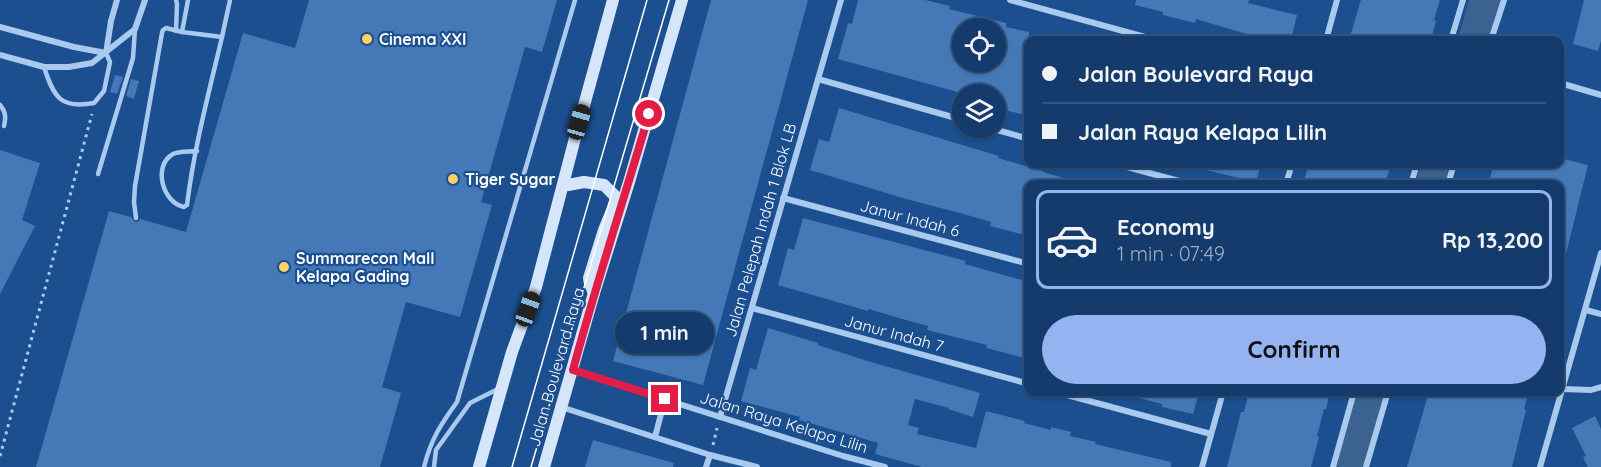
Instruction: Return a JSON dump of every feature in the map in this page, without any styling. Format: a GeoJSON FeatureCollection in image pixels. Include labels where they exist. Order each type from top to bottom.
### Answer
{"type":"FeatureCollection","features":[{"type":"Feature","properties":{"kind":"main road"},"geometry":{"type":"LineString","coordinates":[[479,467],[512,352],[536,287],[614,0]]}},
{"type":"Feature","properties":{"kind":"main road","name":"Jalan Boulevard Raya"},"geometry":{"type":"LineString","coordinates":[[544,467],[682,0]]}},
{"type":"Feature","properties":{"kind":"main road"},"geometry":{"type":"LineString","coordinates":[[536,287],[544,280],[548,271],[568,184],[569,161]]}},
{"type":"Feature","properties":{"kind":"main road"},"geometry":{"type":"LineString","coordinates":[[568,184],[584,182],[604,186],[618,199]]}},
{"type":"Feature","properties":{"kind":"main road"},"geometry":{"type":"LineString","coordinates":[[594,293],[589,278],[604,230],[618,199],[629,182]]}},
{"type":"Feature","properties":{"kind":"street"},"geometry":{"type":"LineString","coordinates":[[106,53],[117,0]]}},
{"type":"Feature","properties":{"kind":"street"},"geometry":{"type":"LineString","coordinates":[[0,55],[44,67],[69,67],[92,63],[135,30],[145,0]]}},
{"type":"Feature","properties":{"kind":"street","name":"Jalan Pelepah Indah 1 Blok LB"},"geometry":{"type":"LineString","coordinates":[[720,417],[841,0]]}},
{"type":"Feature","properties":{"kind":"street"},"geometry":{"type":"LineString","coordinates":[[1010,0],[1141,36]]}},
{"type":"Feature","properties":{"kind":"street"},"geometry":{"type":"LineString","coordinates":[[1327,36],[1337,0]]}},
{"type":"Feature","properties":{"kind":"street"},"geometry":{"type":"LineString","coordinates":[[1452,36],[1462,0]]}},
{"type":"Feature","properties":{"kind":"street"},"geometry":{"type":"LineString","coordinates":[[1492,36],[1504,0]]}},
{"type":"Feature","properties":{"kind":"street"},"geometry":{"type":"LineString","coordinates":[[0,27],[106,53]]}},
{"type":"Feature","properties":{"kind":"street"},"geometry":{"type":"LineString","coordinates":[[818,79],[952,117]]}},
{"type":"Feature","properties":{"kind":"street"},"geometry":{"type":"LineString","coordinates":[[1564,84],[1601,95]]}},
{"type":"Feature","properties":{"kind":"street"},"geometry":{"type":"LineString","coordinates":[[1006,133],[1024,138]]}},
{"type":"Feature","properties":{"kind":"street"},"geometry":{"type":"LineString","coordinates":[[1131,168],[1175,180]]}},
{"type":"Feature","properties":{"kind":"street","name":"Janur Indah 6"},"geometry":{"type":"LineString","coordinates":[[783,198],[1024,263]]}},
{"type":"Feature","properties":{"kind":"street"},"geometry":{"type":"LineString","coordinates":[[1564,382],[1601,253]]}},
{"type":"Feature","properties":{"kind":"street","name":"Janur Indah 7"},"geometry":{"type":"LineString","coordinates":[[752,308],[1024,383]]}},
{"type":"Feature","properties":{"kind":"street"},"geometry":{"type":"LineString","coordinates":[[1586,310],[1601,314]]}},
{"type":"Feature","properties":{"kind":"street","name":"Jalan Raya Kelapa Lilin"},"geometry":{"type":"LineString","coordinates":[[573,370],[843,456],[885,467]]}},
{"type":"Feature","properties":{"kind":"street"},"geometry":{"type":"LineString","coordinates":[[1564,389],[1591,390],[1601,387]]}},
{"type":"Feature","properties":{"kind":"street"},"geometry":{"type":"LineString","coordinates":[[1071,396],[1211,434]]}},
{"type":"Feature","properties":{"kind":"street"},"geometry":{"type":"LineString","coordinates":[[1202,467],[1222,396]]}},
{"type":"Feature","properties":{"kind":"street"},"geometry":{"type":"LineString","coordinates":[[1333,467],[1353,396]]}},
{"type":"Feature","properties":{"kind":"street"},"geometry":{"type":"LineString","coordinates":[[1366,467],[1387,396]]}},
{"type":"Feature","properties":{"kind":"street"},"geometry":{"type":"LineString","coordinates":[[1540,467],[1560,396]]}},
{"type":"Feature","properties":{"kind":"street"},"geometry":{"type":"LineString","coordinates":[[655,437],[665,399]]}},
{"type":"Feature","properties":{"kind":"street"},"geometry":{"type":"LineString","coordinates":[[561,407],[710,455],[757,467]]}},
{"type":"Feature","properties":{"kind":"street"},"geometry":{"type":"LineString","coordinates":[[706,467],[710,455]]}},
{"type":"Feature","properties":{"kind":"lane"},"geometry":{"type":"LineString","coordinates":[[176,0],[179,31]]}},
{"type":"Feature","properties":{"kind":"lane"},"geometry":{"type":"LineString","coordinates":[[179,31],[188,0]]}},
{"type":"Feature","properties":{"kind":"lane"},"geometry":{"type":"LineString","coordinates":[[197,151],[175,153],[164,164],[163,186],[170,199],[180,207],[187,205],[190,181],[197,151],[230,0]]}},
{"type":"Feature","properties":{"kind":"lane"},"geometry":{"type":"LineString","coordinates":[[424,467],[439,426],[458,402],[575,0]]}},
{"type":"Feature","properties":{"kind":"lane"},"geometry":{"type":"LineString","coordinates":[[136,218],[135,186],[163,30],[166,28],[222,37]]}},
{"type":"Feature","properties":{"kind":"lane"},"geometry":{"type":"LineString","coordinates":[[98,174],[133,58],[135,30]]}},
{"type":"Feature","properties":{"kind":"lane"},"geometry":{"type":"LineString","coordinates":[[44,67],[50,85],[61,101],[79,106],[94,104],[104,91],[110,62],[106,53]]}},
{"type":"Feature","properties":{"kind":"lane"},"geometry":{"type":"LineString","coordinates":[[0,105],[4,109],[4,126]]}},
{"type":"Feature","properties":{"kind":"lane"},"geometry":{"type":"LineString","coordinates":[[434,467],[436,450],[470,403],[502,387]]}},
{"type":"Feature","properties":{"kind":"lane"},"geometry":{"type":"LineString","coordinates":[[458,402],[470,403]]}},
{"type":"Feature","properties":{"kind":"path"},"geometry":{"type":"LineString","coordinates":[[0,456],[94,104]]}},
{"type":"Feature","properties":{"kind":"path"},"geometry":{"type":"LineString","coordinates":[[710,455],[720,417]]}},
{"type":"Feature","properties":{"kind":"building","name":"Summarecon Mall Kelapa Gading"},"geometry":{"type":"Polygon","coordinates":[[[309,0],[557,0],[542,52],[525,47],[481,202],[492,205],[460,317],[406,302],[382,387],[401,393],[380,467],[36,467],[109,211],[131,217],[135,222],[140,219],[186,232],[243,33],[295,48],[309,0]]]}},
{"type":"Feature","properties":{"kind":"building"},"geometry":{"type":"Polygon","coordinates":[[[711,0],[808,0],[703,385],[613,361],[711,0]]]}},
{"type":"Feature","properties":{"kind":"building"},"geometry":{"type":"Polygon","coordinates":[[[858,0],[925,0],[950,6],[949,9],[986,18],[952,18],[952,72],[1006,72],[1006,27],[1029,32],[1029,36],[1024,36],[1024,115],[1006,110],[1006,84],[952,84],[952,90],[838,59],[848,23],[852,24],[858,0]]]}},
{"type":"Feature","properties":{"kind":"building"},"geometry":{"type":"Polygon","coordinates":[[[1136,0],[1249,0],[1248,3],[1297,15],[1292,36],[1250,36],[1196,19],[1195,23],[1135,5],[1136,0]]]}},
{"type":"Feature","properties":{"kind":"building"},"geometry":{"type":"Polygon","coordinates":[[[1361,0],[1440,0],[1432,36],[1350,36],[1361,0]]]}},
{"type":"Feature","properties":{"kind":"building"},"geometry":{"type":"Polygon","coordinates":[[[1584,0],[1601,0],[1601,41],[1598,51],[1573,44],[1584,0]]]}},
{"type":"Feature","properties":{"kind":"building"},"geometry":{"type":"Polygon","coordinates":[[[115,75],[123,77],[117,94],[110,92],[115,75]]]}},
{"type":"Feature","properties":{"kind":"building"},"geometry":{"type":"Polygon","coordinates":[[[131,79],[139,81],[134,99],[126,96],[131,79]]]}},
{"type":"Feature","properties":{"kind":"building"},"geometry":{"type":"Polygon","coordinates":[[[839,108],[999,156],[998,158],[1024,166],[1024,168],[1033,168],[1070,180],[1024,180],[1024,235],[990,226],[991,222],[810,170],[819,139],[829,142],[839,108]]]}},
{"type":"Feature","properties":{"kind":"building"},"geometry":{"type":"Polygon","coordinates":[[[0,150],[40,163],[22,220],[35,226],[0,294],[0,150]]]}},
{"type":"Feature","properties":{"kind":"building"},"geometry":{"type":"Polygon","coordinates":[[[1564,159],[1588,165],[1565,258],[1564,180],[1489,180],[1493,168],[1564,168],[1564,159]]]}},
{"type":"Feature","properties":{"kind":"building"},"geometry":{"type":"Polygon","coordinates":[[[1201,168],[1260,168],[1257,180],[1201,168]]]}},
{"type":"Feature","properties":{"kind":"building"},"geometry":{"type":"Polygon","coordinates":[[[1308,168],[1390,168],[1386,180],[1304,180],[1308,168]]]}},
{"type":"Feature","properties":{"kind":"building"},"geometry":{"type":"Polygon","coordinates":[[[803,218],[966,261],[965,264],[1024,281],[1022,324],[1024,325],[1024,358],[986,348],[987,345],[927,330],[928,326],[778,285],[788,248],[794,250],[803,218]]]}},
{"type":"Feature","properties":{"kind":"building"},"geometry":{"type":"Polygon","coordinates":[[[768,328],[864,360],[980,393],[973,417],[915,399],[908,425],[919,428],[917,434],[976,448],[986,411],[1051,430],[1051,427],[1071,432],[1070,436],[1096,442],[1095,444],[1171,462],[1171,467],[922,467],[875,454],[878,443],[799,420],[800,417],[741,401],[750,368],[756,370],[768,328]]]}},
{"type":"Feature","properties":{"kind":"building"},"geometry":{"type":"Polygon","coordinates":[[[1132,396],[1198,396],[1193,414],[1162,407],[1162,404],[1132,396]]]}},
{"type":"Feature","properties":{"kind":"building"},"geometry":{"type":"Polygon","coordinates":[[[1248,396],[1329,396],[1317,436],[1319,437],[1311,467],[1227,467],[1241,412],[1244,412],[1248,396]]]}},
{"type":"Feature","properties":{"kind":"building"},"geometry":{"type":"Polygon","coordinates":[[[1428,396],[1528,396],[1512,467],[1407,467],[1428,396]]]}},
{"type":"Feature","properties":{"kind":"building"},"geometry":{"type":"Polygon","coordinates":[[[1595,416],[1601,429],[1601,467],[1588,467],[1583,457],[1586,456],[1572,428],[1595,416]]]}},
{"type":"Feature","properties":{"kind":"building"},"geometry":{"type":"Polygon","coordinates":[[[593,440],[674,463],[673,467],[585,467],[593,440]]]}},
{"type":"Feature","properties":{"kind":"waterway"},"geometry":{"type":"LineString","coordinates":[[1475,36],[1486,0]]}},
{"type":"Feature","properties":{"kind":"waterway"},"geometry":{"type":"LineString","coordinates":[[1433,180],[1437,168]]}},
{"type":"Feature","properties":{"kind":"waterway"},"geometry":{"type":"LineString","coordinates":[[1350,467],[1371,396]]}},
{"type":"Feature","properties":{"kind":"tram line"},"geometry":{"type":"LineString","coordinates":[[512,467],[647,0]]}},
{"type":"Feature","properties":{"kind":"tram line"},"geometry":{"type":"LineString","coordinates":[[531,467],[669,0]]}},
{"type":"Feature","properties":{"kind":"place","name":"Cinema XXI"},"geometry":{"type":"Point","coordinates":[367,39]}},
{"type":"Feature","properties":{"kind":"place","name":"Tiger Sugar"},"geometry":{"type":"Point","coordinates":[453,179]}},
{"type":"Feature","properties":{"kind":"place","name":"Summarecon Mall Kelapa Gading"},"geometry":{"type":"Point","coordinates":[284,267]}},
{"type":"Feature","properties":{"kind":"route"},"geometry":{"type":"LineString","coordinates":[[649,114],[573,370],[665,399]]}}]}
